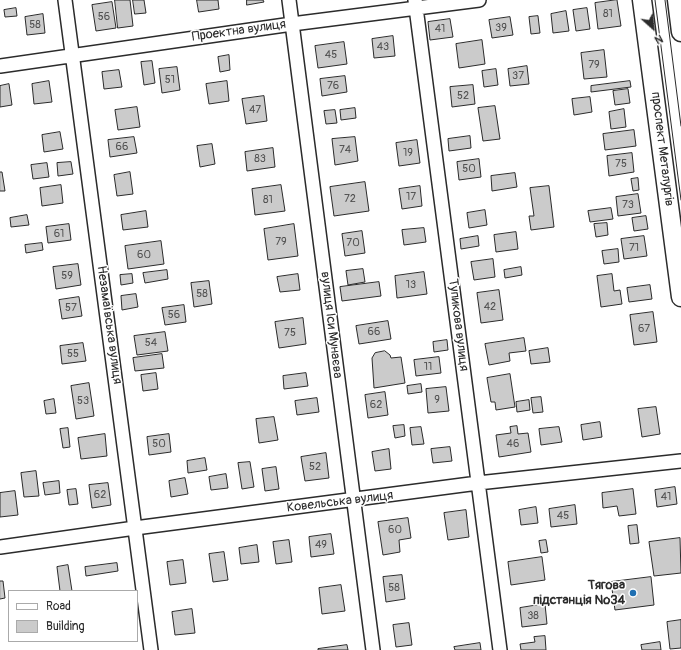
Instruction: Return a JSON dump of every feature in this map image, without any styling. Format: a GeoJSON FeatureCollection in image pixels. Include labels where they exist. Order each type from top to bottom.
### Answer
{"type":"FeatureCollection","features":[{"type":"Feature","properties":{"kind":"main road","name":"проспект Металургів"},"geometry":{"type":"LineString","coordinates":[[642,0],[681,297]]}},
{"type":"Feature","properties":{"kind":"main road"},"geometry":{"type":"LineString","coordinates":[[677,0],[681,32]]}},
{"type":"Feature","properties":{"kind":"street","name":"Незамаївська вулиця"},"geometry":{"type":"LineString","coordinates":[[65,0],[151,650]]}},
{"type":"Feature","properties":{"kind":"street","name":"вулиця Іси Мунаєва"},"geometry":{"type":"LineString","coordinates":[[289,0],[373,650]]}},
{"type":"Feature","properties":{"kind":"street","name":"Проектна вулиця"},"geometry":{"type":"LineString","coordinates":[[0,66],[292,24],[415,4],[480,0]]}},
{"type":"Feature","properties":{"kind":"street","name":"Тупикова вулиця"},"geometry":{"type":"LineString","coordinates":[[415,4],[500,650]]}},
{"type":"Feature","properties":{"kind":"street","name":"Ковельська вулиця"},"geometry":{"type":"LineString","coordinates":[[0,547],[478,484],[681,462]]}},
{"type":"Feature","properties":{"kind":"building"},"geometry":{"type":"Polygon","coordinates":[[[115,0],[130,0],[133,26],[118,28],[115,0]]]}},
{"type":"Feature","properties":{"kind":"building"},"geometry":{"type":"Polygon","coordinates":[[[133,0],[144,0],[146,13],[135,14],[133,0]]]}},
{"type":"Feature","properties":{"kind":"building"},"geometry":{"type":"Polygon","coordinates":[[[197,0],[218,0],[219,9],[199,12],[197,0]]]}},
{"type":"Feature","properties":{"kind":"building"},"geometry":{"type":"Polygon","coordinates":[[[247,0],[263,0],[264,2],[247,5],[247,0]]]}},
{"type":"Feature","properties":{"kind":"building"},"geometry":{"type":"Polygon","coordinates":[[[617,0],[621,26],[598,29],[595,3],[617,0]]]}},
{"type":"Feature","properties":{"kind":"building"},"geometry":{"type":"Polygon","coordinates":[[[112,2],[116,28],[96,31],[92,5],[112,2]]]}},
{"type":"Feature","properties":{"kind":"building"},"geometry":{"type":"Polygon","coordinates":[[[16,8],[17,16],[5,17],[4,10],[16,8]]]}},
{"type":"Feature","properties":{"kind":"building"},"geometry":{"type":"Polygon","coordinates":[[[587,8],[590,29],[576,31],[573,10],[587,8]]]}},
{"type":"Feature","properties":{"kind":"building"},"geometry":{"type":"Polygon","coordinates":[[[566,11],[569,31],[553,33],[551,14],[566,11]]]}},
{"type":"Feature","properties":{"kind":"building"},"geometry":{"type":"Polygon","coordinates":[[[43,14],[45,33],[27,35],[25,17],[43,14]]]}},
{"type":"Feature","properties":{"kind":"building"},"geometry":{"type":"Polygon","coordinates":[[[538,16],[540,33],[531,34],[529,17],[538,16]]]}},
{"type":"Feature","properties":{"kind":"building"},"geometry":{"type":"Polygon","coordinates":[[[510,17],[513,35],[492,38],[489,20],[510,17]]]}},
{"type":"Feature","properties":{"kind":"building"},"geometry":{"type":"Polygon","coordinates":[[[450,19],[453,37],[430,40],[428,22],[450,19]]]}},
{"type":"Feature","properties":{"kind":"building"},"geometry":{"type":"Polygon","coordinates":[[[393,36],[395,56],[374,58],[372,39],[393,36]]]}},
{"type":"Feature","properties":{"kind":"building"},"geometry":{"type":"Polygon","coordinates":[[[482,40],[485,64],[459,68],[456,44],[482,40]]]}},
{"type":"Feature","properties":{"kind":"building"},"geometry":{"type":"Polygon","coordinates":[[[344,42],[347,64],[318,68],[315,46],[344,42]]]}},
{"type":"Feature","properties":{"kind":"building"},"geometry":{"type":"Polygon","coordinates":[[[604,50],[607,77],[584,79],[581,53],[604,50]]]}},
{"type":"Feature","properties":{"kind":"building"},"geometry":{"type":"Polygon","coordinates":[[[229,55],[230,70],[220,72],[218,57],[229,55]]]}},
{"type":"Feature","properties":{"kind":"building"},"geometry":{"type":"Polygon","coordinates":[[[152,61],[155,83],[144,85],[141,62],[152,61]]]}},
{"type":"Feature","properties":{"kind":"building"},"geometry":{"type":"Polygon","coordinates":[[[527,66],[529,84],[510,86],[508,69],[527,66]]]}},
{"type":"Feature","properties":{"kind":"building"},"geometry":{"type":"Polygon","coordinates":[[[177,67],[180,90],[162,93],[159,69],[177,67]]]}},
{"type":"Feature","properties":{"kind":"building"},"geometry":{"type":"Polygon","coordinates":[[[496,69],[498,85],[484,87],[482,71],[496,69]]]}},
{"type":"Feature","properties":{"kind":"building"},"geometry":{"type":"Polygon","coordinates":[[[119,70],[122,87],[104,89],[102,72],[119,70]]]}},
{"type":"Feature","properties":{"kind":"building"},"geometry":{"type":"Polygon","coordinates":[[[345,76],[347,92],[322,96],[320,79],[345,76]]]}},
{"type":"Feature","properties":{"kind":"building"},"geometry":{"type":"Polygon","coordinates":[[[49,81],[52,102],[34,104],[32,84],[49,81]]]}},
{"type":"Feature","properties":{"kind":"building"},"geometry":{"type":"Polygon","coordinates":[[[227,81],[229,101],[209,104],[206,84],[227,81]]]}},
{"type":"Feature","properties":{"kind":"building"},"geometry":{"type":"Polygon","coordinates":[[[630,81],[631,87],[591,92],[591,86],[630,81]]]}},
{"type":"Feature","properties":{"kind":"building"},"geometry":{"type":"Polygon","coordinates":[[[9,84],[12,105],[0,107],[0,86],[9,84]]]}},
{"type":"Feature","properties":{"kind":"building"},"geometry":{"type":"Polygon","coordinates":[[[473,85],[475,104],[452,107],[450,87],[473,85]]]}},
{"type":"Feature","properties":{"kind":"building"},"geometry":{"type":"Polygon","coordinates":[[[628,89],[630,103],[615,105],[613,91],[628,89]]]}},
{"type":"Feature","properties":{"kind":"building"},"geometry":{"type":"Polygon","coordinates":[[[264,96],[267,121],[246,124],[242,99],[264,96]]]}},
{"type":"Feature","properties":{"kind":"building"},"geometry":{"type":"Polygon","coordinates":[[[590,97],[592,112],[574,115],[572,99],[590,97]]]}},
{"type":"Feature","properties":{"kind":"building"},"geometry":{"type":"Polygon","coordinates":[[[495,106],[500,139],[483,141],[478,108],[495,106]]]}},
{"type":"Feature","properties":{"kind":"building"},"geometry":{"type":"Polygon","coordinates":[[[137,107],[140,127],[118,130],[115,110],[137,107]]]}},
{"type":"Feature","properties":{"kind":"building"},"geometry":{"type":"Polygon","coordinates":[[[355,108],[356,118],[341,120],[340,110],[355,108]]]}},
{"type":"Feature","properties":{"kind":"building"},"geometry":{"type":"Polygon","coordinates":[[[624,109],[626,127],[611,129],[609,112],[624,109]]]}},
{"type":"Feature","properties":{"kind":"building"},"geometry":{"type":"Polygon","coordinates":[[[335,110],[337,123],[326,124],[324,111],[335,110]]]}},
{"type":"Feature","properties":{"kind":"building"},"geometry":{"type":"Polygon","coordinates":[[[634,130],[636,146],[605,150],[603,134],[634,130]]]}},
{"type":"Feature","properties":{"kind":"building"},"geometry":{"type":"Polygon","coordinates":[[[60,132],[63,149],[44,152],[42,135],[60,132]]]}},
{"type":"Feature","properties":{"kind":"building"},"geometry":{"type":"Polygon","coordinates":[[[470,136],[471,148],[449,151],[448,139],[470,136]]]}},
{"type":"Feature","properties":{"kind":"building"},"geometry":{"type":"Polygon","coordinates":[[[134,137],[137,153],[110,157],[108,140],[134,137]]]}},
{"type":"Feature","properties":{"kind":"building"},"geometry":{"type":"Polygon","coordinates":[[[355,137],[358,161],[335,165],[332,139],[355,137]]]}},
{"type":"Feature","properties":{"kind":"building"},"geometry":{"type":"Polygon","coordinates":[[[417,140],[420,163],[399,166],[396,143],[417,140]]]}},
{"type":"Feature","properties":{"kind":"building"},"geometry":{"type":"Polygon","coordinates":[[[212,144],[215,164],[200,167],[197,146],[212,144]]]}},
{"type":"Feature","properties":{"kind":"building"},"geometry":{"type":"Polygon","coordinates":[[[273,148],[275,167],[247,171],[245,152],[273,148]]]}},
{"type":"Feature","properties":{"kind":"building"},"geometry":{"type":"Polygon","coordinates":[[[632,153],[634,172],[609,176],[607,156],[632,153]]]}},
{"type":"Feature","properties":{"kind":"building"},"geometry":{"type":"Polygon","coordinates":[[[479,159],[481,177],[459,180],[457,162],[479,159]]]}},
{"type":"Feature","properties":{"kind":"building"},"geometry":{"type":"Polygon","coordinates":[[[71,162],[73,174],[58,176],[57,163],[71,162]]]}},
{"type":"Feature","properties":{"kind":"building"},"geometry":{"type":"Polygon","coordinates":[[[47,163],[49,177],[33,179],[31,165],[47,163]]]}},
{"type":"Feature","properties":{"kind":"building"},"geometry":{"type":"Polygon","coordinates":[[[0,172],[2,172],[5,191],[0,191],[0,172]]]}},
{"type":"Feature","properties":{"kind":"building"},"geometry":{"type":"Polygon","coordinates":[[[130,172],[133,194],[117,196],[114,175],[130,172]]]}},
{"type":"Feature","properties":{"kind":"building"},"geometry":{"type":"Polygon","coordinates":[[[515,173],[517,187],[492,191],[491,176],[515,173]]]}},
{"type":"Feature","properties":{"kind":"building"},"geometry":{"type":"Polygon","coordinates":[[[638,178],[639,190],[633,191],[631,179],[638,178]]]}},
{"type":"Feature","properties":{"kind":"building"},"geometry":{"type":"Polygon","coordinates":[[[365,182],[369,211],[334,216],[330,187],[365,182]]]}},
{"type":"Feature","properties":{"kind":"building"},"geometry":{"type":"Polygon","coordinates":[[[61,185],[63,203],[42,206],[40,188],[61,185]]]}},
{"type":"Feature","properties":{"kind":"building"},"geometry":{"type":"Polygon","coordinates":[[[281,185],[285,211],[255,215],[252,189],[281,185]]]}},
{"type":"Feature","properties":{"kind":"building"},"geometry":{"type":"Polygon","coordinates":[[[420,186],[422,206],[402,209],[399,189],[420,186]]]}},
{"type":"Feature","properties":{"kind":"building"},"geometry":{"type":"Polygon","coordinates":[[[549,186],[554,227],[531,230],[529,216],[534,216],[530,188],[549,186]]]}},
{"type":"Feature","properties":{"kind":"building"},"geometry":{"type":"Polygon","coordinates":[[[638,194],[641,213],[618,216],[616,197],[638,194]]]}},
{"type":"Feature","properties":{"kind":"building"},"geometry":{"type":"Polygon","coordinates":[[[611,208],[613,219],[590,222],[588,211],[611,208]]]}},
{"type":"Feature","properties":{"kind":"building"},"geometry":{"type":"Polygon","coordinates":[[[485,210],[487,225],[469,228],[467,213],[485,210]]]}},
{"type":"Feature","properties":{"kind":"building"},"geometry":{"type":"Polygon","coordinates":[[[146,211],[148,227],[123,230],[121,215],[146,211]]]}},
{"type":"Feature","properties":{"kind":"building"},"geometry":{"type":"Polygon","coordinates":[[[27,215],[29,225],[11,227],[10,218],[27,215]]]}},
{"type":"Feature","properties":{"kind":"building"},"geometry":{"type":"Polygon","coordinates":[[[646,216],[648,229],[634,231],[632,218],[646,216]]]}},
{"type":"Feature","properties":{"kind":"building"},"geometry":{"type":"Polygon","coordinates":[[[607,223],[608,235],[596,237],[594,224],[607,223]]]}},
{"type":"Feature","properties":{"kind":"building"},"geometry":{"type":"Polygon","coordinates":[[[69,224],[71,240],[48,243],[46,227],[69,224]]]}},
{"type":"Feature","properties":{"kind":"building"},"geometry":{"type":"Polygon","coordinates":[[[294,224],[298,256],[268,260],[264,229],[294,224]]]}},
{"type":"Feature","properties":{"kind":"building"},"geometry":{"type":"Polygon","coordinates":[[[424,228],[426,242],[404,245],[402,230],[424,228]]]}},
{"type":"Feature","properties":{"kind":"building"},"geometry":{"type":"Polygon","coordinates":[[[362,231],[365,253],[345,256],[342,234],[362,231]]]}},
{"type":"Feature","properties":{"kind":"building"},"geometry":{"type":"Polygon","coordinates":[[[516,232],[518,249],[496,252],[494,235],[516,232]]]}},
{"type":"Feature","properties":{"kind":"building"},"geometry":{"type":"Polygon","coordinates":[[[478,236],[479,246],[461,249],[460,239],[478,236]]]}},
{"type":"Feature","properties":{"kind":"building"},"geometry":{"type":"Polygon","coordinates":[[[644,236],[647,256],[624,259],[621,239],[644,236]]]}},
{"type":"Feature","properties":{"kind":"building"},"geometry":{"type":"Polygon","coordinates":[[[161,241],[164,264],[128,269],[125,246],[161,241]]]}},
{"type":"Feature","properties":{"kind":"building"},"geometry":{"type":"Polygon","coordinates":[[[42,243],[43,250],[26,253],[25,245],[42,243]]]}},
{"type":"Feature","properties":{"kind":"building"},"geometry":{"type":"Polygon","coordinates":[[[618,249],[619,262],[604,264],[602,251],[618,249]]]}},
{"type":"Feature","properties":{"kind":"building"},"geometry":{"type":"Polygon","coordinates":[[[493,259],[495,277],[474,280],[471,262],[493,259]]]}},
{"type":"Feature","properties":{"kind":"building"},"geometry":{"type":"Polygon","coordinates":[[[78,264],[81,285],[56,289],[53,267],[78,264]]]}},
{"type":"Feature","properties":{"kind":"building"},"geometry":{"type":"Polygon","coordinates":[[[521,267],[522,275],[505,278],[504,270],[521,267]]]}},
{"type":"Feature","properties":{"kind":"building"},"geometry":{"type":"Polygon","coordinates":[[[363,269],[365,282],[348,285],[346,271],[363,269]]]}},
{"type":"Feature","properties":{"kind":"building"},"geometry":{"type":"Polygon","coordinates":[[[167,270],[168,279],[145,283],[143,273],[167,270]]]}},
{"type":"Feature","properties":{"kind":"building"},"geometry":{"type":"Polygon","coordinates":[[[424,272],[427,294],[397,298],[395,276],[424,272]]]}},
{"type":"Feature","properties":{"kind":"building"},"geometry":{"type":"Polygon","coordinates":[[[132,274],[133,283],[121,285],[120,275],[132,274]]]}},
{"type":"Feature","properties":{"kind":"building"},"geometry":{"type":"Polygon","coordinates":[[[298,274],[300,290],[280,292],[277,277],[298,274]]]}},
{"type":"Feature","properties":{"kind":"building"},"geometry":{"type":"Polygon","coordinates":[[[612,274],[614,291],[620,290],[622,304],[601,307],[597,276],[612,274]]]}},
{"type":"Feature","properties":{"kind":"building"},"geometry":{"type":"Polygon","coordinates":[[[209,281],[212,304],[194,307],[191,283],[209,281]]]}},
{"type":"Feature","properties":{"kind":"building"},"geometry":{"type":"Polygon","coordinates":[[[379,282],[381,296],[342,301],[340,287],[379,282]]]}},
{"type":"Feature","properties":{"kind":"building"},"geometry":{"type":"Polygon","coordinates":[[[650,285],[652,299],[629,302],[627,288],[650,285]]]}},
{"type":"Feature","properties":{"kind":"building"},"geometry":{"type":"Polygon","coordinates":[[[499,290],[503,320],[481,323],[477,293],[499,290]]]}},
{"type":"Feature","properties":{"kind":"building"},"geometry":{"type":"Polygon","coordinates":[[[136,294],[138,307],[122,310],[121,296],[136,294]]]}},
{"type":"Feature","properties":{"kind":"building"},"geometry":{"type":"Polygon","coordinates":[[[79,297],[82,316],[62,319],[59,300],[79,297]]]}},
{"type":"Feature","properties":{"kind":"building"},"geometry":{"type":"Polygon","coordinates":[[[184,305],[186,322],[165,325],[162,308],[184,305]]]}},
{"type":"Feature","properties":{"kind":"building"},"geometry":{"type":"Polygon","coordinates":[[[653,312],[657,342],[634,345],[630,315],[653,312]]]}},
{"type":"Feature","properties":{"kind":"building"},"geometry":{"type":"Polygon","coordinates":[[[303,318],[306,344],[279,348],[275,322],[303,318]]]}},
{"type":"Feature","properties":{"kind":"building"},"geometry":{"type":"Polygon","coordinates":[[[388,321],[391,339],[359,344],[356,326],[388,321]]]}},
{"type":"Feature","properties":{"kind":"building"},"geometry":{"type":"Polygon","coordinates":[[[165,332],[168,351],[137,355],[134,336],[165,332]]]}},
{"type":"Feature","properties":{"kind":"building"},"geometry":{"type":"Polygon","coordinates":[[[524,338],[526,351],[509,353],[510,361],[489,365],[485,344],[524,338]]]}},
{"type":"Feature","properties":{"kind":"building"},"geometry":{"type":"Polygon","coordinates":[[[447,340],[448,350],[434,352],[433,342],[447,340]]]}},
{"type":"Feature","properties":{"kind":"building"},"geometry":{"type":"Polygon","coordinates":[[[83,343],[86,361],[62,364],[60,346],[83,343]]]}},
{"type":"Feature","properties":{"kind":"building"},"geometry":{"type":"Polygon","coordinates":[[[548,348],[550,362],[531,364],[529,351],[548,348]]]}},
{"type":"Feature","properties":{"kind":"building"},"geometry":{"type":"Polygon","coordinates":[[[385,351],[391,358],[401,357],[405,383],[374,388],[372,358],[375,353],[385,351]]]}},
{"type":"Feature","properties":{"kind":"building"},"geometry":{"type":"Polygon","coordinates":[[[162,354],[164,368],[135,371],[133,358],[162,354]]]}},
{"type":"Feature","properties":{"kind":"building"},"geometry":{"type":"Polygon","coordinates":[[[439,357],[441,373],[416,376],[414,360],[439,357]]]}},
{"type":"Feature","properties":{"kind":"building"},"geometry":{"type":"Polygon","coordinates":[[[156,373],[158,389],[143,391],[141,375],[156,373]]]}},
{"type":"Feature","properties":{"kind":"building"},"geometry":{"type":"Polygon","coordinates":[[[306,373],[308,386],[284,389],[283,376],[306,373]]]}},
{"type":"Feature","properties":{"kind":"building"},"geometry":{"type":"Polygon","coordinates":[[[510,374],[515,407],[496,410],[495,402],[491,402],[487,378],[510,374]]]}},
{"type":"Feature","properties":{"kind":"building"},"geometry":{"type":"Polygon","coordinates":[[[89,383],[94,416],[76,419],[71,386],[89,383]]]}},
{"type":"Feature","properties":{"kind":"building"},"geometry":{"type":"Polygon","coordinates":[[[421,384],[422,392],[408,394],[407,386],[421,384]]]}},
{"type":"Feature","properties":{"kind":"building"},"geometry":{"type":"Polygon","coordinates":[[[446,387],[449,411],[428,413],[426,389],[446,387]]]}},
{"type":"Feature","properties":{"kind":"building"},"geometry":{"type":"Polygon","coordinates":[[[385,392],[388,415],[368,418],[365,395],[385,392]]]}},
{"type":"Feature","properties":{"kind":"building"},"geometry":{"type":"Polygon","coordinates":[[[541,397],[543,412],[533,413],[531,398],[541,397]]]}},
{"type":"Feature","properties":{"kind":"building"},"geometry":{"type":"Polygon","coordinates":[[[317,398],[319,412],[297,415],[295,401],[317,398]]]}},
{"type":"Feature","properties":{"kind":"building"},"geometry":{"type":"Polygon","coordinates":[[[54,399],[56,413],[46,414],[44,401],[54,399]]]}},
{"type":"Feature","properties":{"kind":"building"},"geometry":{"type":"Polygon","coordinates":[[[529,400],[530,410],[517,412],[516,402],[529,400]]]}},
{"type":"Feature","properties":{"kind":"building"},"geometry":{"type":"Polygon","coordinates":[[[656,407],[660,434],[642,437],[638,409],[656,407]]]}},
{"type":"Feature","properties":{"kind":"building"},"geometry":{"type":"Polygon","coordinates":[[[274,417],[278,440],[259,443],[256,419],[274,417]]]}},
{"type":"Feature","properties":{"kind":"building"},"geometry":{"type":"Polygon","coordinates":[[[600,422],[602,437],[583,440],[581,425],[600,422]]]}},
{"type":"Feature","properties":{"kind":"building"},"geometry":{"type":"Polygon","coordinates":[[[404,425],[405,436],[395,438],[393,426],[404,425]]]}},
{"type":"Feature","properties":{"kind":"building"},"geometry":{"type":"Polygon","coordinates":[[[517,426],[518,434],[528,433],[531,452],[499,457],[496,435],[511,433],[510,427],[517,426]]]}},
{"type":"Feature","properties":{"kind":"building"},"geometry":{"type":"Polygon","coordinates":[[[421,427],[424,444],[412,445],[410,428],[421,427]]]}},
{"type":"Feature","properties":{"kind":"building"},"geometry":{"type":"Polygon","coordinates":[[[559,427],[562,442],[541,445],[539,429],[559,427]]]}},
{"type":"Feature","properties":{"kind":"building"},"geometry":{"type":"Polygon","coordinates":[[[68,428],[70,447],[63,448],[60,429],[68,428]]]}},
{"type":"Feature","properties":{"kind":"building"},"geometry":{"type":"Polygon","coordinates":[[[105,434],[107,456],[81,459],[78,438],[105,434]]]}},
{"type":"Feature","properties":{"kind":"building"},"geometry":{"type":"Polygon","coordinates":[[[169,434],[171,452],[149,455],[147,437],[169,434]]]}},
{"type":"Feature","properties":{"kind":"building"},"geometry":{"type":"Polygon","coordinates":[[[450,447],[452,461],[433,463],[431,449],[450,447]]]}},
{"type":"Feature","properties":{"kind":"building"},"geometry":{"type":"Polygon","coordinates":[[[389,449],[391,469],[375,471],[372,452],[389,449]]]}},
{"type":"Feature","properties":{"kind":"building"},"geometry":{"type":"Polygon","coordinates":[[[326,453],[329,478],[305,481],[301,457],[326,453]]]}},
{"type":"Feature","properties":{"kind":"building"},"geometry":{"type":"Polygon","coordinates":[[[205,458],[207,470],[188,473],[187,461],[205,458]]]}},
{"type":"Feature","properties":{"kind":"building"},"geometry":{"type":"Polygon","coordinates":[[[250,462],[254,487],[242,489],[238,463],[250,462]]]}},
{"type":"Feature","properties":{"kind":"building"},"geometry":{"type":"Polygon","coordinates":[[[276,467],[279,489],[265,491],[262,469],[276,467]]]}},
{"type":"Feature","properties":{"kind":"building"},"geometry":{"type":"Polygon","coordinates":[[[36,471],[39,496],[24,497],[21,473],[36,471]]]}},
{"type":"Feature","properties":{"kind":"building"},"geometry":{"type":"Polygon","coordinates":[[[226,474],[228,488],[211,490],[209,477],[226,474]]]}},
{"type":"Feature","properties":{"kind":"building"},"geometry":{"type":"Polygon","coordinates":[[[185,478],[188,494],[171,497],[169,481],[185,478]]]}},
{"type":"Feature","properties":{"kind":"building"},"geometry":{"type":"Polygon","coordinates":[[[59,481],[60,493],[45,495],[43,483],[59,481]]]}},
{"type":"Feature","properties":{"kind":"building"},"geometry":{"type":"Polygon","coordinates":[[[108,483],[111,505],[92,508],[89,485],[108,483]]]}},
{"type":"Feature","properties":{"kind":"building"},"geometry":{"type":"Polygon","coordinates":[[[675,487],[677,504],[657,507],[655,490],[675,487]]]}},
{"type":"Feature","properties":{"kind":"building"},"geometry":{"type":"Polygon","coordinates":[[[76,489],[78,504],[69,505],[67,490],[76,489]]]}},
{"type":"Feature","properties":{"kind":"building"},"geometry":{"type":"Polygon","coordinates":[[[633,489],[636,514],[619,516],[617,506],[603,508],[602,493],[633,489]]]}},
{"type":"Feature","properties":{"kind":"building"},"geometry":{"type":"Polygon","coordinates":[[[15,491],[18,515],[0,517],[0,493],[15,491]]]}},
{"type":"Feature","properties":{"kind":"building"},"geometry":{"type":"Polygon","coordinates":[[[575,505],[577,524],[551,527],[549,509],[575,505]]]}},
{"type":"Feature","properties":{"kind":"building"},"geometry":{"type":"Polygon","coordinates":[[[536,507],[538,523],[521,525],[519,510],[536,507]]]}},
{"type":"Feature","properties":{"kind":"building"},"geometry":{"type":"Polygon","coordinates":[[[466,510],[469,537],[448,540],[444,513],[466,510]]]}},
{"type":"Feature","properties":{"kind":"building"},"geometry":{"type":"Polygon","coordinates":[[[408,518],[411,538],[399,540],[400,552],[383,555],[378,522],[408,518]]]}},
{"type":"Feature","properties":{"kind":"building"},"geometry":{"type":"Polygon","coordinates":[[[637,525],[639,543],[630,544],[628,526],[637,525]]]}},
{"type":"Feature","properties":{"kind":"building"},"geometry":{"type":"Polygon","coordinates":[[[331,534],[334,554],[311,557],[309,537],[331,534]]]}},
{"type":"Feature","properties":{"kind":"building"},"geometry":{"type":"Polygon","coordinates":[[[680,538],[681,573],[654,576],[649,542],[680,538]]]}},
{"type":"Feature","properties":{"kind":"building"},"geometry":{"type":"Polygon","coordinates":[[[289,540],[292,562],[276,564],[273,542],[289,540]]]}},
{"type":"Feature","properties":{"kind":"building"},"geometry":{"type":"Polygon","coordinates":[[[546,540],[548,552],[541,553],[539,541],[546,540]]]}},
{"type":"Feature","properties":{"kind":"building"},"geometry":{"type":"Polygon","coordinates":[[[257,545],[259,562],[241,564],[239,548],[257,545]]]}},
{"type":"Feature","properties":{"kind":"building"},"geometry":{"type":"Polygon","coordinates":[[[224,552],[228,580],[213,582],[209,554],[224,552]]]}},
{"type":"Feature","properties":{"kind":"building"},"geometry":{"type":"Polygon","coordinates":[[[542,557],[545,580],[511,585],[508,562],[542,557]]]}},
{"type":"Feature","properties":{"kind":"building"},"geometry":{"type":"Polygon","coordinates":[[[183,560],[186,583],[170,585],[167,562],[183,560]]]}},
{"type":"Feature","properties":{"kind":"building"},"geometry":{"type":"Polygon","coordinates":[[[117,563],[118,571],[86,576],[85,567],[117,563]]]}},
{"type":"Feature","properties":{"kind":"building"},"geometry":{"type":"Polygon","coordinates":[[[68,565],[72,590],[60,590],[57,567],[68,565]]]}},
{"type":"Feature","properties":{"kind":"building"},"geometry":{"type":"Polygon","coordinates":[[[402,575],[405,599],[386,602],[383,577],[402,575]]]}},
{"type":"Feature","properties":{"kind":"building","name":"Тягова пiдстанцiя №34"},"geometry":{"type":"Polygon","coordinates":[[[651,577],[654,605],[615,610],[611,582],[651,577]]]}},
{"type":"Feature","properties":{"kind":"building"},"geometry":{"type":"Polygon","coordinates":[[[0,581],[3,581],[5,598],[0,599],[0,581]]]}},
{"type":"Feature","properties":{"kind":"building"},"geometry":{"type":"Polygon","coordinates":[[[341,585],[345,611],[322,614],[319,588],[341,585]]]}},
{"type":"Feature","properties":{"kind":"building"},"geometry":{"type":"Polygon","coordinates":[[[545,604],[547,624],[522,627],[520,608],[545,604]]]}},
{"type":"Feature","properties":{"kind":"building"},"geometry":{"type":"Polygon","coordinates":[[[192,609],[195,633],[175,635],[172,612],[192,609]]]}},
{"type":"Feature","properties":{"kind":"building"},"geometry":{"type":"Polygon","coordinates":[[[681,620],[681,648],[670,649],[667,622],[681,620]]]}},
{"type":"Feature","properties":{"kind":"building"},"geometry":{"type":"Polygon","coordinates":[[[409,623],[412,645],[396,647],[393,625],[409,623]]]}},
{"type":"Feature","properties":{"kind":"building"},"geometry":{"type":"Polygon","coordinates":[[[545,636],[546,650],[521,650],[520,644],[535,642],[534,637],[545,636]]]}},
{"type":"Feature","properties":{"kind":"building"},"geometry":{"type":"Polygon","coordinates":[[[660,642],[661,650],[642,650],[641,645],[660,642]]]}},
{"type":"Feature","properties":{"kind":"building"},"geometry":{"type":"Polygon","coordinates":[[[480,643],[481,650],[455,650],[454,647],[480,643]]]}},
{"type":"Feature","properties":{"kind":"building"},"geometry":{"type":"Polygon","coordinates":[[[347,645],[348,650],[318,650],[318,649],[347,645]]]}},
{"type":"Feature","properties":{"kind":"tram line"},"geometry":{"type":"LineString","coordinates":[[655,0],[681,200]]}},
{"type":"Feature","properties":{"kind":"tram line"},"geometry":{"type":"LineString","coordinates":[[665,0],[681,126]]}},
{"type":"Feature","properties":{"kind":"place","name":"Тягова пiдстанцiя №34"},"geometry":{"type":"Point","coordinates":[633,593]}}]}
